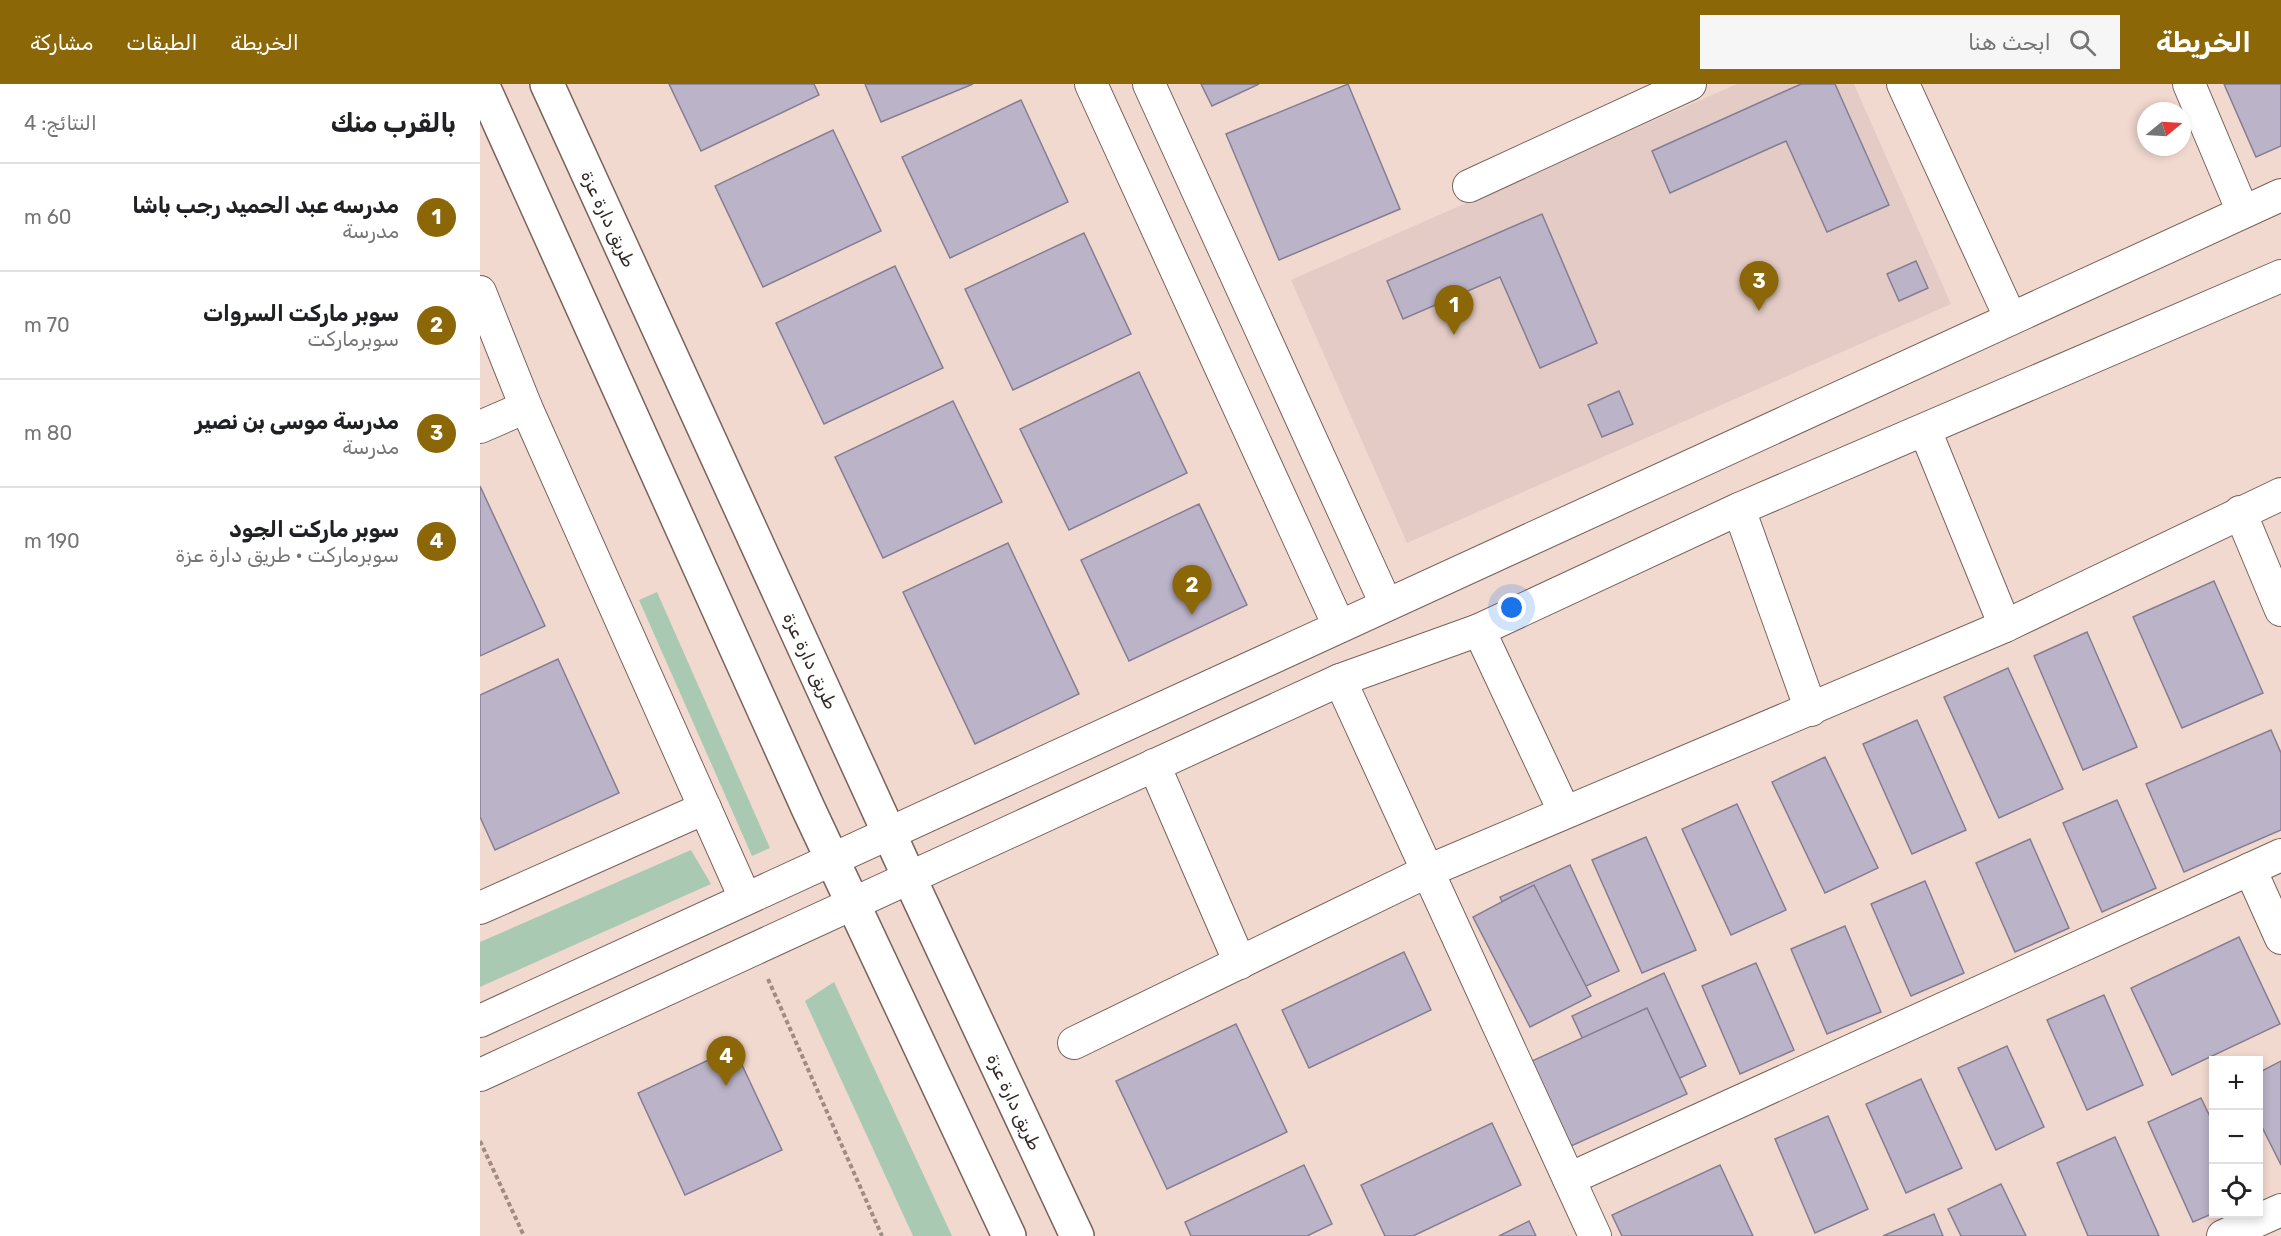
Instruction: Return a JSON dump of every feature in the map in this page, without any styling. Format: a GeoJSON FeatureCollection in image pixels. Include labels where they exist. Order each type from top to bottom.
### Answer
{"type":"FeatureCollection","features":[{"type":"Feature","properties":{"kind":"main road"},"geometry":{"type":"LineString","coordinates":[[482,84],[831,858],[1009,1236]]}},
{"type":"Feature","properties":{"kind":"main road","name":"طريق دارة عزة"},"geometry":{"type":"LineString","coordinates":[[547,84],[888,832],[1077,1236]]}},
{"type":"Feature","properties":{"kind":"street"},"geometry":{"type":"LineString","coordinates":[[1091,84],[1339,626]]}},
{"type":"Feature","properties":{"kind":"street"},"geometry":{"type":"LineString","coordinates":[[1149,84],[1386,604]]}},
{"type":"Feature","properties":{"kind":"street"},"geometry":{"type":"LineString","coordinates":[[1468,186],[1690,84]]}},
{"type":"Feature","properties":{"kind":"street"},"geometry":{"type":"LineString","coordinates":[[1903,84],[2010,317]]}},
{"type":"Feature","properties":{"kind":"street"},"geometry":{"type":"LineString","coordinates":[[2189,84],[2243,212]]}},
{"type":"Feature","properties":{"kind":"street"},"geometry":{"type":"LineString","coordinates":[[480,1021],[2010,317],[2281,195]]}},
{"type":"Feature","properties":{"kind":"street"},"geometry":{"type":"LineString","coordinates":[[480,1075],[1340,680],[1479,630],[1739,508],[2281,276]]}},
{"type":"Feature","properties":{"kind":"street"},"geometry":{"type":"LineString","coordinates":[[480,292],[526,407],[745,898]]}},
{"type":"Feature","properties":{"kind":"street"},"geometry":{"type":"LineString","coordinates":[[480,427],[526,407]]}},
{"type":"Feature","properties":{"kind":"street"},"geometry":{"type":"LineString","coordinates":[[1925,430],[2005,626]]}},
{"type":"Feature","properties":{"kind":"street"},"geometry":{"type":"LineString","coordinates":[[1074,1044],[1428,871],[1564,811],[1811,710],[2005,626],[2281,494]]}},
{"type":"Feature","properties":{"kind":"street"},"geometry":{"type":"LineString","coordinates":[[1739,508],[1811,710]]}},
{"type":"Feature","properties":{"kind":"street"},"geometry":{"type":"LineString","coordinates":[[2240,512],[2281,610]]}},
{"type":"Feature","properties":{"kind":"street"},"geometry":{"type":"LineString","coordinates":[[1479,630],[1564,811]]}},
{"type":"Feature","properties":{"kind":"street"},"geometry":{"type":"LineString","coordinates":[[1340,680],[1595,1236]]}},
{"type":"Feature","properties":{"kind":"street"},"geometry":{"type":"LineString","coordinates":[[1154,765],[1240,963]]}},
{"type":"Feature","properties":{"kind":"street"},"geometry":{"type":"LineString","coordinates":[[480,908],[705,808]]}},
{"type":"Feature","properties":{"kind":"street"},"geometry":{"type":"LineString","coordinates":[[1569,1179],[2281,855]]}},
{"type":"Feature","properties":{"kind":"street"},"geometry":{"type":"LineString","coordinates":[[2250,869],[2281,938]]}},
{"type":"Feature","properties":{"kind":"street"},"geometry":{"type":"LineString","coordinates":[[2223,1236],[2281,1210]]}},
{"type":"Feature","properties":{"kind":"path"},"geometry":{"type":"LineString","coordinates":[[754,948],[882,1236]]}},
{"type":"Feature","properties":{"kind":"path"},"geometry":{"type":"LineString","coordinates":[[480,1141],[524,1236]]}},
{"type":"Feature","properties":{"kind":"shaded area"},"geometry":{"type":"Polygon","coordinates":[[[1737,84],[1801,84],[1652,151],[1670,192],[1786,141],[1827,232],[1889,204],[1835,84],[1854,84],[1951,304],[1407,543],[1291,280],[1737,84]],[[1541,215],[1387,281],[1403,318],[1500,277],[1540,368],[1597,343],[1541,215]],[[1915,261],[1887,274],[1899,301],[1928,288],[1915,261]],[[1618,392],[1588,405],[1602,437],[1618,392]]]}},
{"type":"Feature","properties":{"kind":"green space"},"geometry":{"type":"Polygon","coordinates":[[[657,592],[770,848],[752,856],[639,600],[657,592]]]}},
{"type":"Feature","properties":{"kind":"green space"},"geometry":{"type":"Polygon","coordinates":[[[691,850],[711,884],[480,987],[480,942],[691,850]]]}},
{"type":"Feature","properties":{"kind":"green space"},"geometry":{"type":"Polygon","coordinates":[[[834,982],[952,1236],[913,1236],[805,1001],[834,982]]]}},
{"type":"Feature","properties":{"kind":"building"},"geometry":{"type":"Polygon","coordinates":[[[669,84],[814,84],[819,95],[701,151],[669,84]]]}},
{"type":"Feature","properties":{"kind":"building"},"geometry":{"type":"Polygon","coordinates":[[[865,84],[973,84],[881,122],[865,84]]]}},
{"type":"Feature","properties":{"kind":"building"},"geometry":{"type":"Polygon","coordinates":[[[1201,84],[1259,84],[1212,106],[1201,84]]]}},
{"type":"Feature","properties":{"kind":"building"},"geometry":{"type":"Polygon","coordinates":[[[1348,84],[1400,209],[1279,260],[1226,134],[1348,84]]]}},
{"type":"Feature","properties":{"kind":"building"},"geometry":{"type":"Polygon","coordinates":[[[1801,84],[1835,84],[1889,205],[1827,232],[1786,141],[1670,193],[1652,151],[1801,84]]]}},
{"type":"Feature","properties":{"kind":"building"},"geometry":{"type":"Polygon","coordinates":[[[2224,84],[2281,84],[2281,146],[2256,157],[2224,84]]]}},
{"type":"Feature","properties":{"kind":"building"},"geometry":{"type":"Polygon","coordinates":[[[1021,100],[1068,202],[950,258],[902,157],[1021,100]]]}},
{"type":"Feature","properties":{"kind":"building"},"geometry":{"type":"Polygon","coordinates":[[[833,130],[881,231],[763,287],[715,186],[833,130]]]}},
{"type":"Feature","properties":{"kind":"building"},"geometry":{"type":"Polygon","coordinates":[[[1542,214],[1597,343],[1540,368],[1500,277],[1403,319],[1387,281],[1542,214]]]}},
{"type":"Feature","properties":{"kind":"building"},"geometry":{"type":"Polygon","coordinates":[[[1084,233],[1131,334],[1013,390],[965,289],[1084,233]]]}},
{"type":"Feature","properties":{"kind":"building"},"geometry":{"type":"Polygon","coordinates":[[[1916,261],[1928,288],[1899,301],[1887,274],[1916,261]]]}},
{"type":"Feature","properties":{"kind":"building"},"geometry":{"type":"Polygon","coordinates":[[[895,266],[943,368],[824,424],[776,323],[895,266]]]}},
{"type":"Feature","properties":{"kind":"building"},"geometry":{"type":"Polygon","coordinates":[[[1139,372],[1187,473],[1069,530],[1020,429],[1139,372]]]}},
{"type":"Feature","properties":{"kind":"building"},"geometry":{"type":"Polygon","coordinates":[[[1619,391],[1633,424],[1602,437],[1588,405],[1619,391]]]}},
{"type":"Feature","properties":{"kind":"building"},"geometry":{"type":"Polygon","coordinates":[[[953,401],[1002,502],[883,558],[835,457],[953,401]]]}},
{"type":"Feature","properties":{"kind":"building"},"geometry":{"type":"Polygon","coordinates":[[[480,486],[545,626],[480,656],[480,486]]]}},
{"type":"Feature","properties":{"kind":"building"},"geometry":{"type":"Polygon","coordinates":[[[1199,504],[1247,605],[1129,661],[1081,560],[1199,504]]]}},
{"type":"Feature","properties":{"kind":"building"},"geometry":{"type":"Polygon","coordinates":[[[1008,543],[1079,694],[975,744],[903,592],[1008,543]]]}},
{"type":"Feature","properties":{"kind":"building"},"geometry":{"type":"Polygon","coordinates":[[[2214,581],[2263,693],[2182,728],[2133,617],[2214,581]]]}},
{"type":"Feature","properties":{"kind":"building"},"geometry":{"type":"Polygon","coordinates":[[[2087,632],[2137,747],[2083,770],[2034,656],[2087,632]]]}},
{"type":"Feature","properties":{"kind":"building"},"geometry":{"type":"Polygon","coordinates":[[[558,659],[619,793],[495,850],[480,817],[480,695],[558,659]]]}},
{"type":"Feature","properties":{"kind":"building"},"geometry":{"type":"Polygon","coordinates":[[[2008,668],[2063,789],[1999,818],[1944,697],[2008,668]]]}},
{"type":"Feature","properties":{"kind":"building"},"geometry":{"type":"Polygon","coordinates":[[[1917,720],[1966,830],[1912,854],[1863,744],[1917,720]]]}},
{"type":"Feature","properties":{"kind":"building"},"geometry":{"type":"Polygon","coordinates":[[[2271,730],[2281,753],[2281,830],[2184,872],[2146,784],[2271,730]]]}},
{"type":"Feature","properties":{"kind":"building"},"geometry":{"type":"Polygon","coordinates":[[[1825,757],[1878,868],[1825,893],[1772,782],[1825,757]]]}},
{"type":"Feature","properties":{"kind":"building"},"geometry":{"type":"Polygon","coordinates":[[[2117,800],[2156,888],[2102,912],[2063,823],[2117,800]]]}},
{"type":"Feature","properties":{"kind":"building"},"geometry":{"type":"Polygon","coordinates":[[[1737,804],[1786,910],[1731,935],[1682,829],[1737,804]]]}},
{"type":"Feature","properties":{"kind":"building"},"geometry":{"type":"Polygon","coordinates":[[[1646,837],[1696,950],[1642,973],[1592,860],[1646,837]]]}},
{"type":"Feature","properties":{"kind":"building"},"geometry":{"type":"Polygon","coordinates":[[[2030,839],[2069,928],[2015,952],[1976,863],[2030,839]]]}},
{"type":"Feature","properties":{"kind":"building"},"geometry":{"type":"Polygon","coordinates":[[[1570,865],[1619,971],[1549,1003],[1500,897],[1570,865]]]}},
{"type":"Feature","properties":{"kind":"building"},"geometry":{"type":"Polygon","coordinates":[[[1925,881],[1964,973],[1911,996],[1871,904],[1925,881]]]}},
{"type":"Feature","properties":{"kind":"building"},"geometry":{"type":"Polygon","coordinates":[[[1534,885],[1591,996],[1530,1027],[1473,917],[1534,885]]]}},
{"type":"Feature","properties":{"kind":"building"},"geometry":{"type":"Polygon","coordinates":[[[1845,926],[1881,1012],[1827,1034],[1791,949],[1845,926]]]}},
{"type":"Feature","properties":{"kind":"building"},"geometry":{"type":"Polygon","coordinates":[[[2239,937],[2280,1024],[2172,1075],[2131,988],[2239,937]]]}},
{"type":"Feature","properties":{"kind":"building"},"geometry":{"type":"Polygon","coordinates":[[[1404,952],[1431,1010],[1309,1068],[1282,1010],[1404,952]]]}},
{"type":"Feature","properties":{"kind":"building"},"geometry":{"type":"Polygon","coordinates":[[[1756,963],[1794,1050],[1740,1074],[1702,986],[1756,963]]]}},
{"type":"Feature","properties":{"kind":"building"},"geometry":{"type":"Polygon","coordinates":[[[1664,973],[1706,1066],[1615,1108],[1572,1016],[1664,973]]]}},
{"type":"Feature","properties":{"kind":"building"},"geometry":{"type":"Polygon","coordinates":[[[2104,995],[2143,1085],[2087,1110],[2047,1020],[2104,995]]]}},
{"type":"Feature","properties":{"kind":"building"},"geometry":{"type":"Polygon","coordinates":[[[1647,1008],[1687,1094],[1571,1146],[1532,1061],[1647,1008]]]}},
{"type":"Feature","properties":{"kind":"building"},"geometry":{"type":"Polygon","coordinates":[[[1236,1024],[1287,1132],[1167,1189],[1116,1081],[1236,1024]]]}},
{"type":"Feature","properties":{"kind":"building"},"geometry":{"type":"Polygon","coordinates":[[[2007,1046],[2044,1127],[1996,1150],[1958,1068],[2007,1046]]]}},
{"type":"Feature","properties":{"kind":"building"},"geometry":{"type":"Polygon","coordinates":[[[734,1048],[782,1150],[685,1195],[638,1093],[734,1048]]]}},
{"type":"Feature","properties":{"kind":"building"},"geometry":{"type":"Polygon","coordinates":[[[2281,1061],[2281,1165],[2263,1129],[2263,1070],[2281,1061]]]}},
{"type":"Feature","properties":{"kind":"building"},"geometry":{"type":"Polygon","coordinates":[[[1921,1079],[1962,1168],[1906,1193],[1866,1104],[1921,1079]]]}},
{"type":"Feature","properties":{"kind":"building"},"geometry":{"type":"Polygon","coordinates":[[[2201,1098],[2209,1115],[2209,1215],[2193,1222],[2148,1122],[2201,1098]]]}},
{"type":"Feature","properties":{"kind":"building"},"geometry":{"type":"Polygon","coordinates":[[[1828,1116],[1868,1209],[1815,1233],[1775,1139],[1828,1116]]]}},
{"type":"Feature","properties":{"kind":"building"},"geometry":{"type":"Polygon","coordinates":[[[1492,1123],[1521,1185],[1413,1236],[1385,1236],[1361,1185],[1492,1123]]]}},
{"type":"Feature","properties":{"kind":"building"},"geometry":{"type":"Polygon","coordinates":[[[2115,1137],[2159,1236],[2088,1236],[2057,1163],[2115,1137]]]}},
{"type":"Feature","properties":{"kind":"building"},"geometry":{"type":"Polygon","coordinates":[[[1304,1165],[1332,1224],[1307,1236],[1191,1236],[1185,1222],[1304,1165]]]}},
{"type":"Feature","properties":{"kind":"building"},"geometry":{"type":"Polygon","coordinates":[[[1720,1165],[1753,1236],[1622,1236],[1612,1215],[1720,1165]]]}},
{"type":"Feature","properties":{"kind":"building"},"geometry":{"type":"Polygon","coordinates":[[[2001,1184],[2026,1236],[1961,1236],[1948,1209],[2001,1184]]]}},
{"type":"Feature","properties":{"kind":"building"},"geometry":{"type":"Polygon","coordinates":[[[1934,1214],[1943,1236],[1883,1236],[1934,1214]]]}},
{"type":"Feature","properties":{"kind":"building"},"geometry":{"type":"Polygon","coordinates":[[[1529,1221],[1536,1236],[1499,1236],[1529,1221]]]}},
{"type":"Feature","properties":{"kind":"place","name":"مدرسة موسى بن نصير"},"geometry":{"type":"Point","coordinates":[1759,311]}},
{"type":"Feature","properties":{"kind":"place","name":"مدرسه عبد الحميد رجب باشا"},"geometry":{"type":"Point","coordinates":[1454,335]}},
{"type":"Feature","properties":{"kind":"place","name":"سوبر ماركت السروات"},"geometry":{"type":"Point","coordinates":[1192,615]}},
{"type":"Feature","properties":{"kind":"place","name":"سوبر ماركت الجود"},"geometry":{"type":"Point","coordinates":[726,1086]}}]}
